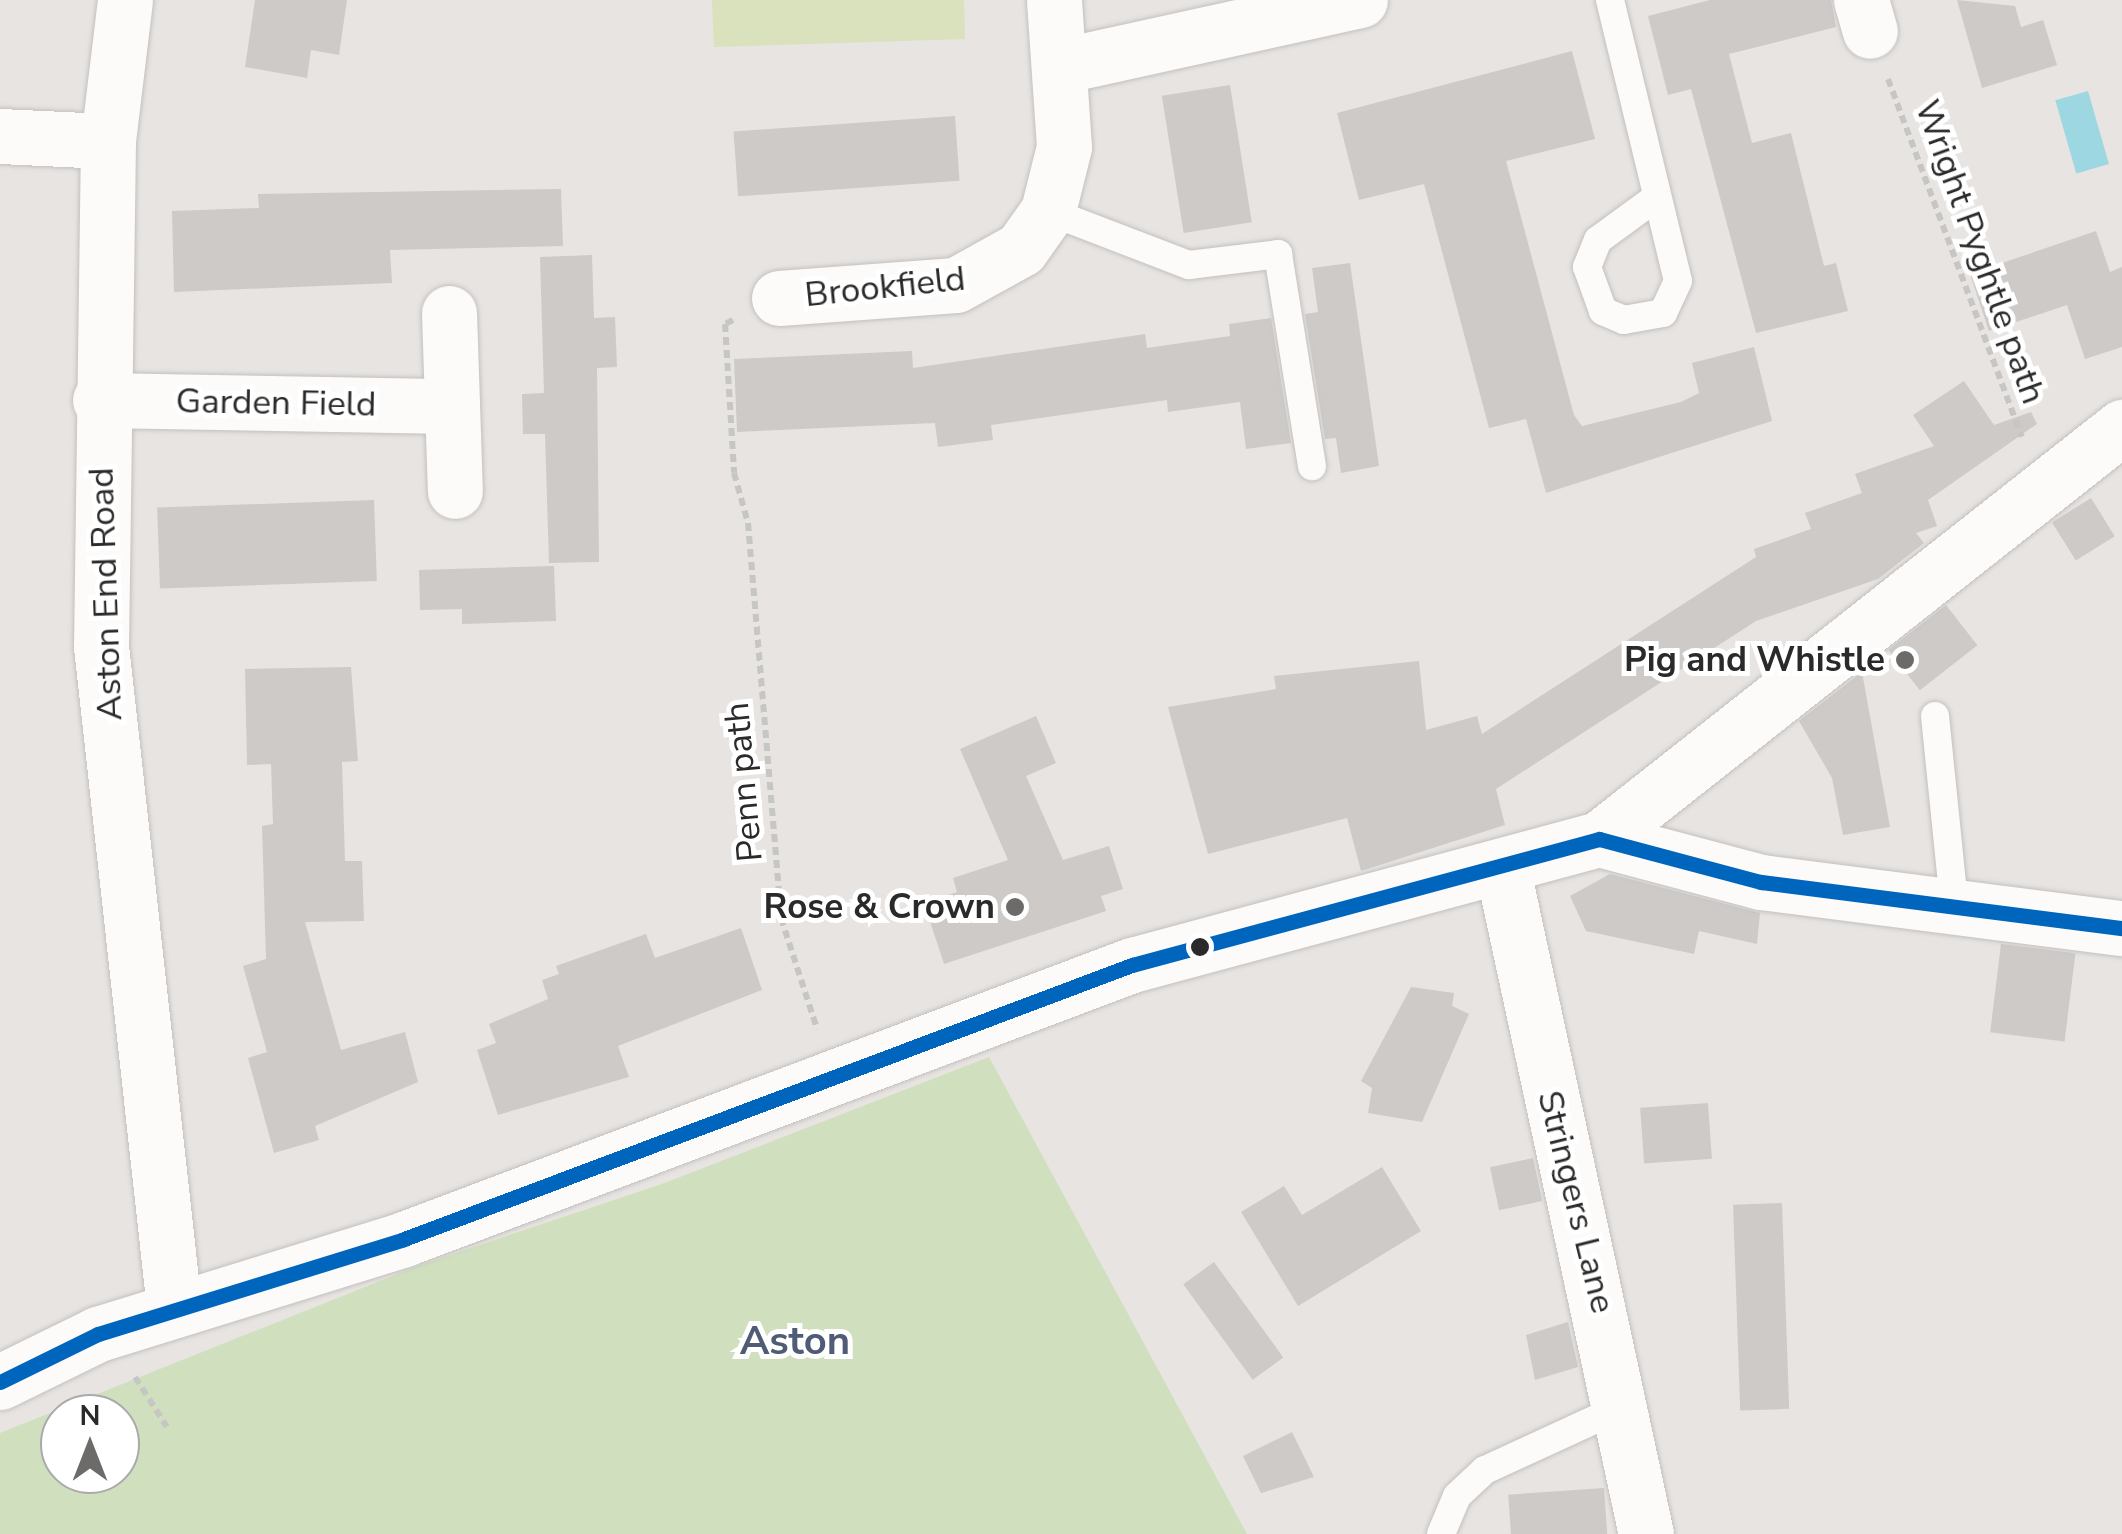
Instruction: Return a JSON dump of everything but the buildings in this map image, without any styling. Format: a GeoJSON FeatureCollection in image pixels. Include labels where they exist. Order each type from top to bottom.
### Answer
{"type":"FeatureCollection","features":[{"type":"Feature","properties":{"kind":"street","name":"Aston End Road"},"geometry":{"type":"LineString","coordinates":[[125,0],[108,141],[100,400],[101,646],[174,1307]]}},
{"type":"Feature","properties":{"kind":"street","name":"Brookfield"},"geometry":{"type":"LineString","coordinates":[[779,298],[980,278],[1022,249],[1048,211],[1064,147],[1065,66],[1054,0]]}},
{"type":"Feature","properties":{"kind":"street"},"geometry":{"type":"LineString","coordinates":[[1065,66],[1360,0]]}},
{"type":"Feature","properties":{"kind":"street"},"geometry":{"type":"LineString","coordinates":[[0,136],[108,141]]}},
{"type":"Feature","properties":{"kind":"street"},"geometry":{"type":"LineString","coordinates":[[449,312],[455,491]]}},
{"type":"Feature","properties":{"kind":"street","name":"Garden Field"},"geometry":{"type":"LineString","coordinates":[[100,400],[452,406]]}},
{"type":"Feature","properties":{"kind":"street"},"geometry":{"type":"LineString","coordinates":[[0,1382],[174,1307],[404,1239],[1132,965],[1503,871],[1599,839],[2122,427]]}},
{"type":"Feature","properties":{"kind":"street"},"geometry":{"type":"LineString","coordinates":[[1599,839],[1761,882],[2122,928]]}},
{"type":"Feature","properties":{"kind":"street","name":"Stringers Lane"},"geometry":{"type":"LineString","coordinates":[[1503,871],[1624,1406],[1646,1534]]}},
{"type":"Feature","properties":{"kind":"lane"},"geometry":{"type":"LineString","coordinates":[[1610,0],[1654,198]]}},
{"type":"Feature","properties":{"kind":"lane"},"geometry":{"type":"LineString","coordinates":[[1048,211],[1189,265],[1278,254],[1312,466]]}},
{"type":"Feature","properties":{"kind":"lane"},"geometry":{"type":"LineString","coordinates":[[1936,716],[1954,904]]}},
{"type":"Feature","properties":{"kind":"lane"},"geometry":{"type":"LineString","coordinates":[[1441,1534],[1458,1496],[1485,1470],[1624,1406]]}},
{"type":"Feature","properties":{"kind":"path","name":"Wright Pyghtle path"},"geometry":{"type":"LineString","coordinates":[[1866,15],[2042,492]]}},
{"type":"Feature","properties":{"kind":"path","name":"Penn path"},"geometry":{"type":"LineString","coordinates":[[779,298],[726,324],[734,474],[748,523],[781,918],[834,1080]]}},
{"type":"Feature","properties":{"kind":"green space"},"geometry":{"type":"Polygon","coordinates":[[[712,0],[964,0],[965,39],[714,47],[712,0]]]}},
{"type":"Feature","properties":{"kind":"green space"},"geometry":{"type":"Polygon","coordinates":[[[989,1057],[1247,1534],[0,1534],[0,1433],[40,1417],[40,1494],[140,1494],[140,1394],[98,1394],[420,1265],[662,1184],[989,1057]]]}},
{"type":"Feature","properties":{"kind":"water"},"geometry":{"type":"Polygon","coordinates":[[[2088,91],[2109,164],[2076,173],[2055,100],[2088,91]]]}},
{"type":"Feature","properties":{"kind":"transit line"},"geometry":{"type":"LineString","coordinates":[[0,1382],[98,1334],[404,1239],[1132,965],[1599,839],[1761,882],[2122,928]]}},
{"type":"Feature","properties":{"kind":"place","name":"Pig and Whistle"},"geometry":{"type":"Point","coordinates":[1905,660]}},
{"type":"Feature","properties":{"kind":"place","name":"Rose & Crown"},"geometry":{"type":"Point","coordinates":[1015,907]}},
{"type":"Feature","properties":{"kind":"district","name":"Aston"},"geometry":{"type":"Point","coordinates":[795,1341]}}]}
